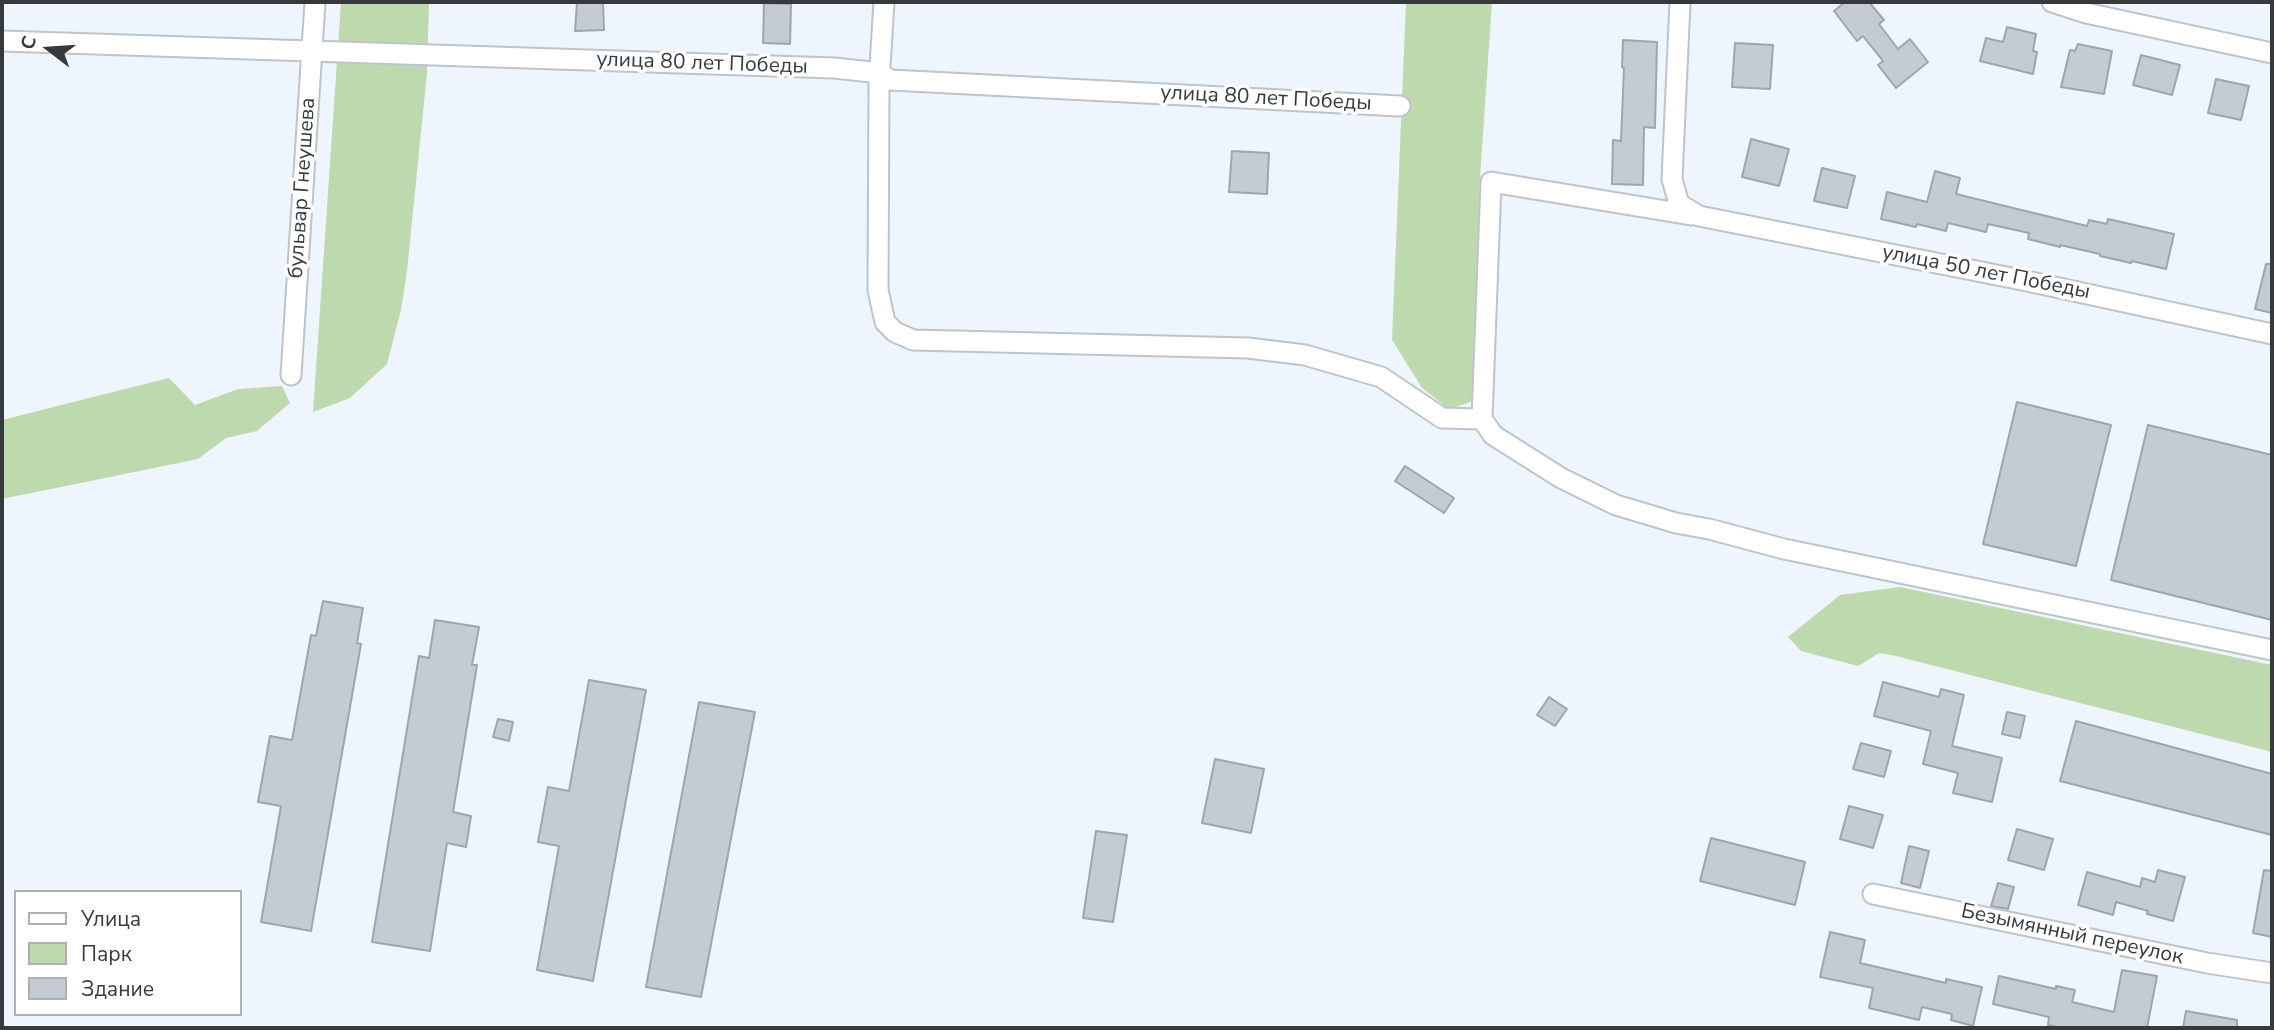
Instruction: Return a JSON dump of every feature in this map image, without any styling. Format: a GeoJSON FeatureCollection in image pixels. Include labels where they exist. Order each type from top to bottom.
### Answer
{"type":"FeatureCollection","features":[{"type":"Feature","properties":{"kind":"street","name":"бульвар Гнеушева"},"geometry":{"type":"LineString","coordinates":[[290,375],[315,2]]}},
{"type":"Feature","properties":{"kind":"street"},"geometry":{"type":"LineString","coordinates":[[884,2],[880,73],[878,290],[885,322],[895,332],[913,340],[1248,348],[1306,355],[1381,377],[1442,418],[1482,419],[1493,435],[1561,478],[1616,505],[1676,523],[1784,549],[2272,650]]}},
{"type":"Feature","properties":{"kind":"street"},"geometry":{"type":"LineString","coordinates":[[1680,2],[1672,179],[1679,204],[1699,216]]}},
{"type":"Feature","properties":{"kind":"street"},"geometry":{"type":"LineString","coordinates":[[2052,2],[2086,13],[2272,54]]}},
{"type":"Feature","properties":{"kind":"street","name":"улица 80 лет Победы"},"geometry":{"type":"LineString","coordinates":[[2,41],[834,68],[880,73],[890,80],[1400,106]]}},
{"type":"Feature","properties":{"kind":"street","name":"улица 50 лет Победы"},"geometry":{"type":"LineString","coordinates":[[1482,419],[1491,182],[1699,216],[2028,281],[2272,334]]}},
{"type":"Feature","properties":{"kind":"street","name":"Безымянный переулок"},"geometry":{"type":"LineString","coordinates":[[1873,894],[2194,960],[2272,973]]}},
{"type":"Feature","properties":{"kind":"green space"},"geometry":{"type":"Polygon","coordinates":[[[341,2],[429,2],[427,73],[407,271],[401,310],[387,364],[350,398],[313,412],[341,2]]]}},
{"type":"Feature","properties":{"kind":"green space"},"geometry":{"type":"Polygon","coordinates":[[[1406,2],[1492,2],[1479,193],[1488,215],[1482,398],[1449,409],[1422,388],[1392,340],[1406,2]]]}},
{"type":"Feature","properties":{"kind":"green space"},"geometry":{"type":"Polygon","coordinates":[[[169,378],[195,405],[238,389],[282,386],[290,403],[257,431],[226,438],[198,459],[2,499],[2,420],[169,378]]]}},
{"type":"Feature","properties":{"kind":"green space"},"geometry":{"type":"Polygon","coordinates":[[[1900,587],[2272,665],[2272,752],[1892,655],[1879,653],[1858,666],[1801,651],[1788,637],[1840,595],[1900,587]]]}},
{"type":"Feature","properties":{"kind":"building"},"geometry":{"type":"Polygon","coordinates":[[[577,2],[603,2],[604,30],[575,31],[577,2]]]}},
{"type":"Feature","properties":{"kind":"building"},"geometry":{"type":"Polygon","coordinates":[[[1845,2],[1869,2],[1884,20],[1879,24],[1898,49],[1910,39],[1928,62],[1896,88],[1878,65],[1883,61],[1863,36],[1857,41],[1834,11],[1845,2]]]}},
{"type":"Feature","properties":{"kind":"building"},"geometry":{"type":"Polygon","coordinates":[[[764,3],[791,4],[790,44],[763,43],[764,3]]]}},
{"type":"Feature","properties":{"kind":"building"},"geometry":{"type":"Polygon","coordinates":[[[2007,27],[2036,34],[2033,51],[2037,52],[2033,74],[1980,61],[1986,38],[2003,42],[2007,27]]]}},
{"type":"Feature","properties":{"kind":"building"},"geometry":{"type":"Polygon","coordinates":[[[1623,40],[1657,42],[1655,128],[1644,127],[1643,185],[1612,184],[1613,140],[1621,141],[1623,40]]]}},
{"type":"Feature","properties":{"kind":"building"},"geometry":{"type":"Polygon","coordinates":[[[1735,43],[1773,45],[1770,89],[1732,87],[1735,43]]]}},
{"type":"Feature","properties":{"kind":"building"},"geometry":{"type":"Polygon","coordinates":[[[2078,44],[2112,51],[2104,94],[2061,87],[2070,50],[2075,51],[2078,44]]]}},
{"type":"Feature","properties":{"kind":"building"},"geometry":{"type":"Polygon","coordinates":[[[2141,55],[2180,65],[2172,95],[2133,85],[2141,55]]]}},
{"type":"Feature","properties":{"kind":"building"},"geometry":{"type":"Polygon","coordinates":[[[2216,79],[2249,86],[2241,120],[2208,113],[2216,79]]]}},
{"type":"Feature","properties":{"kind":"building"},"geometry":{"type":"Polygon","coordinates":[[[1751,139],[1789,149],[1779,186],[1742,177],[1751,139]]]}},
{"type":"Feature","properties":{"kind":"building"},"geometry":{"type":"Polygon","coordinates":[[[1232,151],[1269,153],[1267,194],[1229,192],[1232,151]]]}},
{"type":"Feature","properties":{"kind":"building"},"geometry":{"type":"Polygon","coordinates":[[[1822,168],[1855,176],[1847,208],[1814,201],[1822,168]]]}},
{"type":"Feature","properties":{"kind":"building"},"geometry":{"type":"Polygon","coordinates":[[[1935,171],[1960,178],[1956,194],[2087,226],[2089,220],[2107,224],[2108,219],[2174,234],[2166,269],[2028,239],[2029,233],[1988,224],[1986,232],[1948,223],[1946,231],[1881,219],[1887,192],[1927,202],[1935,171]]]}},
{"type":"Feature","properties":{"kind":"building"},"geometry":{"type":"Polygon","coordinates":[[[2266,264],[2272,264],[2272,313],[2255,309],[2266,264]]]}},
{"type":"Feature","properties":{"kind":"building"},"geometry":{"type":"Polygon","coordinates":[[[2017,402],[2111,425],[2076,566],[1983,544],[2017,402]]]}},
{"type":"Feature","properties":{"kind":"building"},"geometry":{"type":"Polygon","coordinates":[[[2148,425],[2272,455],[2272,620],[2111,580],[2148,425]]]}},
{"type":"Feature","properties":{"kind":"building"},"geometry":{"type":"Polygon","coordinates":[[[1405,466],[1454,498],[1444,513],[1395,481],[1405,466]]]}},
{"type":"Feature","properties":{"kind":"building"},"geometry":{"type":"Polygon","coordinates":[[[323,601],[363,608],[357,643],[361,644],[311,931],[261,922],[281,806],[258,802],[270,736],[292,740],[311,635],[316,636],[323,601]]]}},
{"type":"Feature","properties":{"kind":"building"},"geometry":{"type":"Polygon","coordinates":[[[435,620],[479,627],[472,665],[477,665],[453,812],[471,816],[466,847],[447,843],[430,951],[372,942],[419,656],[429,658],[435,620]]]}},
{"type":"Feature","properties":{"kind":"building"},"geometry":{"type":"Polygon","coordinates":[[[589,680],[646,690],[593,981],[537,970],[559,846],[538,842],[548,787],[569,791],[589,680]]]}},
{"type":"Feature","properties":{"kind":"building"},"geometry":{"type":"Polygon","coordinates":[[[1883,682],[1939,697],[1941,689],[1964,695],[1952,746],[2002,758],[1992,802],[1953,793],[1958,773],[1923,764],[1931,731],[1874,716],[1883,682]]]}},
{"type":"Feature","properties":{"kind":"building"},"geometry":{"type":"Polygon","coordinates":[[[1549,697],[1567,709],[1555,726],[1537,715],[1549,697]]]}},
{"type":"Feature","properties":{"kind":"building"},"geometry":{"type":"Polygon","coordinates":[[[699,702],[755,712],[701,997],[646,987],[699,702]]]}},
{"type":"Feature","properties":{"kind":"building"},"geometry":{"type":"Polygon","coordinates":[[[2007,712],[2025,716],[2020,738],[2002,734],[2007,712]]]}},
{"type":"Feature","properties":{"kind":"building"},"geometry":{"type":"Polygon","coordinates":[[[498,719],[513,722],[509,741],[493,737],[498,719]]]}},
{"type":"Feature","properties":{"kind":"building"},"geometry":{"type":"Polygon","coordinates":[[[2076,721],[2272,774],[2272,835],[2060,781],[2076,721]]]}},
{"type":"Feature","properties":{"kind":"building"},"geometry":{"type":"Polygon","coordinates":[[[1861,743],[1891,751],[1884,777],[1853,769],[1861,743]]]}},
{"type":"Feature","properties":{"kind":"building"},"geometry":{"type":"Polygon","coordinates":[[[1215,759],[1264,769],[1251,833],[1202,823],[1215,759]]]}},
{"type":"Feature","properties":{"kind":"building"},"geometry":{"type":"Polygon","coordinates":[[[1849,806],[1883,815],[1873,848],[1840,839],[1849,806]]]}},
{"type":"Feature","properties":{"kind":"building"},"geometry":{"type":"Polygon","coordinates":[[[2017,829],[2053,839],[2044,870],[2008,860],[2017,829]]]}},
{"type":"Feature","properties":{"kind":"building"},"geometry":{"type":"Polygon","coordinates":[[[1096,831],[1127,835],[1113,922],[1083,918],[1096,831]]]}},
{"type":"Feature","properties":{"kind":"building"},"geometry":{"type":"Polygon","coordinates":[[[1711,838],[1805,862],[1795,905],[1700,881],[1711,838]]]}},
{"type":"Feature","properties":{"kind":"building"},"geometry":{"type":"Polygon","coordinates":[[[1909,846],[1929,851],[1920,888],[1901,883],[1909,846]]]}},
{"type":"Feature","properties":{"kind":"building"},"geometry":{"type":"Polygon","coordinates":[[[2158,870],[2185,877],[2173,921],[2116,902],[2113,915],[2078,905],[2087,872],[2140,887],[2142,878],[2155,882],[2158,870]]]}},
{"type":"Feature","properties":{"kind":"building"},"geometry":{"type":"Polygon","coordinates":[[[2264,870],[2272,871],[2272,937],[2253,933],[2264,870]]]}},
{"type":"Feature","properties":{"kind":"building"},"geometry":{"type":"Polygon","coordinates":[[[1998,883],[2014,887],[2008,909],[1991,906],[1998,883]]]}},
{"type":"Feature","properties":{"kind":"building"},"geometry":{"type":"Polygon","coordinates":[[[1830,932],[1865,940],[1860,963],[1946,983],[1946,979],[1982,987],[1973,1026],[1951,1020],[1952,1014],[1922,1007],[1919,1020],[1869,1008],[1873,988],[1820,977],[1830,932]]]}},
{"type":"Feature","properties":{"kind":"building"},"geometry":{"type":"Polygon","coordinates":[[[2122,970],[2157,976],[2147,1028],[2062,1028],[2048,1025],[2049,1017],[1993,1004],[1999,976],[2056,989],[2056,986],[2075,990],[2072,1002],[2114,1012],[2122,970]]]}},
{"type":"Feature","properties":{"kind":"building"},"geometry":{"type":"Polygon","coordinates":[[[2186,1011],[2237,1020],[2237,1028],[2183,1028],[2186,1011]]]}}]}
